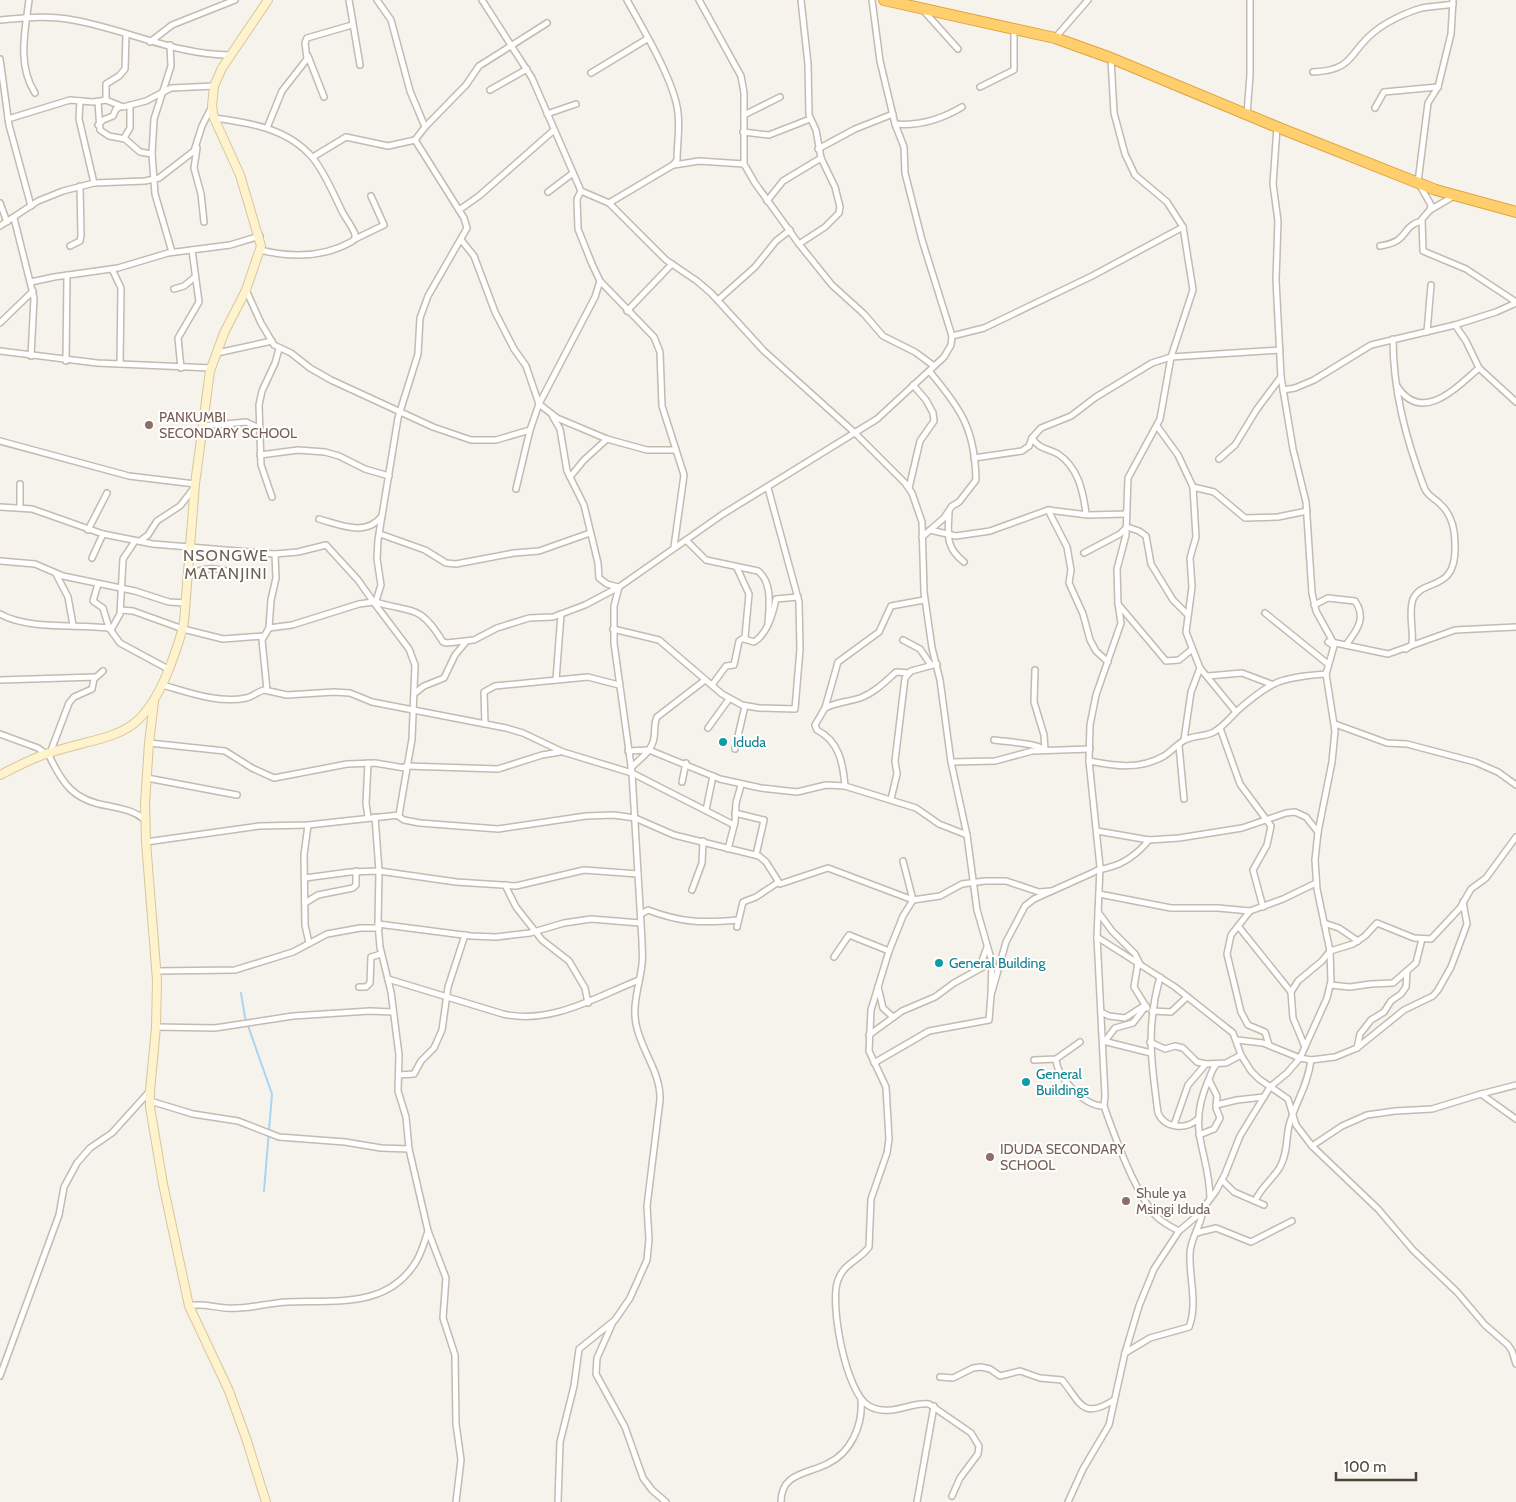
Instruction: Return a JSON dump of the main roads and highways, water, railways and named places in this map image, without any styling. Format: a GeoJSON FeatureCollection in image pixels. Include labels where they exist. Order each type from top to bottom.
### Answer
{"type":"FeatureCollection","features":[{"type":"Feature","properties":{"kind":"highway"},"geometry":{"type":"LineString","coordinates":[[884,0],[919,6],[1055,38],[1111,58],[1278,128],[1454,196],[1516,212]]}},
{"type":"Feature","properties":{"kind":"waterway"},"geometry":{"type":"LineString","coordinates":[[241,993],[245,1017],[272,1094],[264,1191]]}},
{"type":"Feature","properties":{"kind":"place","name":"PANKUMBI SECONDARY SCHOOL"},"geometry":{"type":"Point","coordinates":[149,425]}},
{"type":"Feature","properties":{"kind":"place","name":"Iduda"},"geometry":{"type":"Point","coordinates":[723,742]}},
{"type":"Feature","properties":{"kind":"place","name":"General Building"},"geometry":{"type":"Point","coordinates":[939,963]}},
{"type":"Feature","properties":{"kind":"place","name":"General Buildings"},"geometry":{"type":"Point","coordinates":[1026,1082]}},
{"type":"Feature","properties":{"kind":"place","name":"IDUDA SECONDARY SCHOOL"},"geometry":{"type":"Point","coordinates":[990,1157]}},
{"type":"Feature","properties":{"kind":"place","name":"Shule ya Msingi Iduda"},"geometry":{"type":"Point","coordinates":[1126,1201]}},
{"type":"Feature","properties":{"kind":"district","name":"NSONGWE MATANJINI"},"geometry":{"type":"Point","coordinates":[226,564]}}]}
